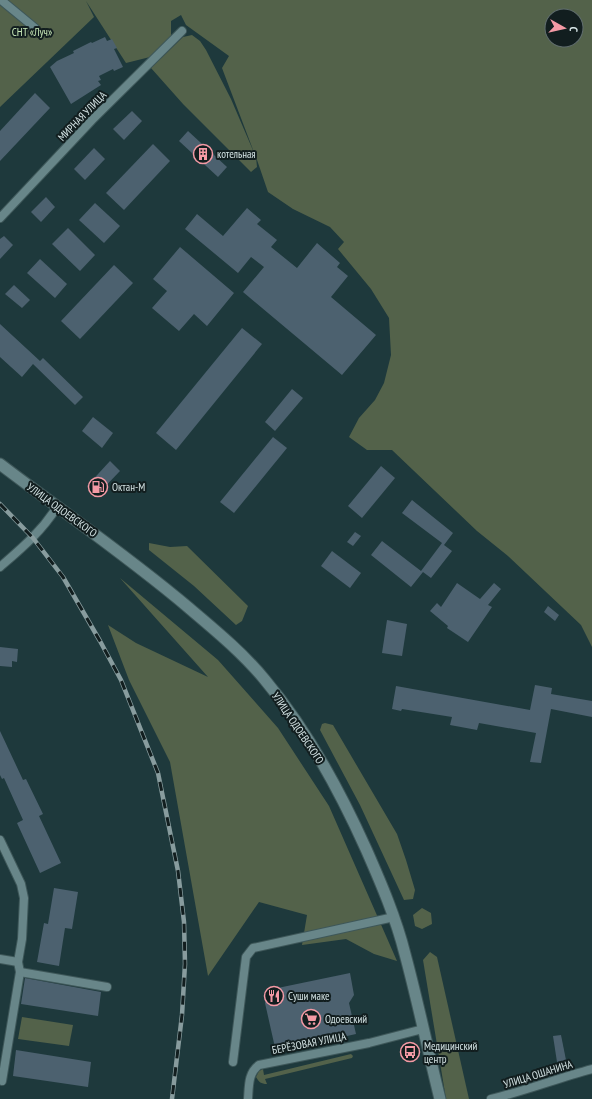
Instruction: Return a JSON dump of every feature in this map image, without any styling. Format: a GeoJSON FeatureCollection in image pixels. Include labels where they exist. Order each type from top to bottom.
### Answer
{"type":"FeatureCollection","features":[{"type":"Feature","properties":{"kind":"street"},"geometry":{"type":"LineString","coordinates":[[1,0],[35,28]]}},
{"type":"Feature","properties":{"kind":"street","name":"МИРНАЯ УЛИЦА"},"geometry":{"type":"LineString","coordinates":[[0,218],[92,120],[182,31]]}},
{"type":"Feature","properties":{"kind":"street","name":"УЛИЦА ОДОЕВСКОГО"},"geometry":{"type":"LineString","coordinates":[[0,464],[159,582],[214,629],[243,656],[264,679],[310,742],[358,831],[379,878],[394,917],[405,953],[440,1099]]}},
{"type":"Feature","properties":{"kind":"street"},"geometry":{"type":"LineString","coordinates":[[0,567],[47,523],[58,507]]}},
{"type":"Feature","properties":{"kind":"street"},"geometry":{"type":"LineString","coordinates":[[0,840],[21,884],[24,898],[22,939],[18,962],[20,972],[2,1081]]}},
{"type":"Feature","properties":{"kind":"street"},"geometry":{"type":"LineString","coordinates":[[233,1062],[246,957],[253,948],[394,917]]}},
{"type":"Feature","properties":{"kind":"street"},"geometry":{"type":"LineString","coordinates":[[0,959],[18,962]]}},
{"type":"Feature","properties":{"kind":"street"},"geometry":{"type":"LineString","coordinates":[[20,972],[107,986]]}},
{"type":"Feature","properties":{"kind":"street","name":"БЕРЁЗОВАЯ УЛИЦА"},"geometry":{"type":"LineString","coordinates":[[248,1099],[253,1070],[259,1065],[369,1043],[423,1029]]}},
{"type":"Feature","properties":{"kind":"street","name":"УЛИЦА ОШАНИНА"},"geometry":{"type":"LineString","coordinates":[[491,1099],[519,1092],[572,1074],[592,1069]]}},
{"type":"Feature","properties":{"kind":"green space","name":"СНТ «Луч»"},"geometry":{"type":"Polygon","coordinates":[[[0,0],[592,0],[592,647],[581,625],[508,556],[477,531],[392,450],[367,450],[349,437],[359,418],[375,400],[384,383],[391,355],[389,318],[371,289],[338,249],[344,242],[330,227],[293,209],[268,192],[256,157],[257,167],[251,172],[183,104],[151,68],[183,37],[192,35],[200,41],[231,99],[255,155],[222,68],[229,56],[186,25],[181,15],[171,21],[171,37],[150,57],[126,63],[86,1],[94,17],[0,107],[0,0]]]}},
{"type":"Feature","properties":{"kind":"green space"},"geometry":{"type":"Polygon","coordinates":[[[149,543],[170,547],[187,546],[248,606],[242,621],[236,625],[194,586],[149,550],[149,543]]]}},
{"type":"Feature","properties":{"kind":"green space"},"geometry":{"type":"Polygon","coordinates":[[[120,578],[218,660],[278,728],[329,806],[397,961],[374,954],[346,939],[302,945],[307,915],[259,902],[208,976],[170,762],[129,680],[108,625],[136,643],[208,677],[120,578]]]}},
{"type":"Feature","properties":{"kind":"green space"},"geometry":{"type":"Polygon","coordinates":[[[325,723],[333,725],[397,834],[415,890],[413,899],[404,900],[360,805],[320,730],[322,724],[325,723]]]}},
{"type":"Feature","properties":{"kind":"green space"},"geometry":{"type":"Polygon","coordinates":[[[422,908],[431,913],[432,924],[422,929],[415,926],[413,915],[422,908]]]}},
{"type":"Feature","properties":{"kind":"green space"},"geometry":{"type":"Polygon","coordinates":[[[430,952],[437,957],[469,1099],[446,1099],[423,960],[430,952]]]}},
{"type":"Feature","properties":{"kind":"green space"},"geometry":{"type":"Polygon","coordinates":[[[22,1017],[73,1025],[69,1046],[18,1039],[22,1017]]]}},
{"type":"Feature","properties":{"kind":"green space"},"geometry":{"type":"Polygon","coordinates":[[[351,1054],[353,1056],[352,1058],[265,1079],[267,1084],[263,1084],[256,1077],[259,1071],[263,1069],[264,1075],[351,1054]]]}},
{"type":"Feature","properties":{"kind":"building"},"geometry":{"type":"Polygon","coordinates":[[[105,37],[107,41],[112,39],[117,48],[114,49],[123,67],[114,71],[113,69],[99,76],[101,80],[98,81],[101,85],[71,104],[50,67],[57,61],[74,53],[73,51],[105,37]]]}},
{"type":"Feature","properties":{"kind":"building"},"geometry":{"type":"Polygon","coordinates":[[[35,93],[50,108],[0,161],[0,131],[35,93]]]}},
{"type":"Feature","properties":{"kind":"building"},"geometry":{"type":"Polygon","coordinates":[[[132,111],[142,121],[124,140],[113,129],[132,111]]]}},
{"type":"Feature","properties":{"kind":"building","name":"котельная"},"geometry":{"type":"Polygon","coordinates":[[[188,131],[227,167],[218,177],[179,141],[188,131]]]}},
{"type":"Feature","properties":{"kind":"building"},"geometry":{"type":"Polygon","coordinates":[[[153,144],[170,161],[124,210],[106,193],[153,144]]]}},
{"type":"Feature","properties":{"kind":"building"},"geometry":{"type":"Polygon","coordinates":[[[94,148],[105,159],[85,180],[74,169],[94,148]]]}},
{"type":"Feature","properties":{"kind":"building"},"geometry":{"type":"Polygon","coordinates":[[[46,197],[55,207],[41,222],[31,212],[46,197]]]}},
{"type":"Feature","properties":{"kind":"building"},"geometry":{"type":"Polygon","coordinates":[[[95,203],[120,226],[104,243],[79,220],[95,203]]]}},
{"type":"Feature","properties":{"kind":"building"},"geometry":{"type":"Polygon","coordinates":[[[247,208],[261,220],[257,224],[277,240],[271,247],[297,268],[317,243],[340,263],[337,267],[348,276],[331,297],[376,335],[342,375],[243,292],[264,267],[251,257],[238,273],[185,229],[197,214],[223,236],[247,208]]]}},
{"type":"Feature","properties":{"kind":"building"},"geometry":{"type":"Polygon","coordinates":[[[68,228],[95,255],[80,271],[52,244],[68,228]]]}},
{"type":"Feature","properties":{"kind":"building"},"geometry":{"type":"Polygon","coordinates":[[[4,236],[13,245],[0,259],[0,239],[4,236]]]}},
{"type":"Feature","properties":{"kind":"building"},"geometry":{"type":"Polygon","coordinates":[[[180,247],[234,293],[207,326],[194,314],[179,331],[152,308],[167,291],[153,279],[180,247]]]}},
{"type":"Feature","properties":{"kind":"building"},"geometry":{"type":"Polygon","coordinates":[[[40,259],[67,284],[55,298],[27,273],[40,259]]]}},
{"type":"Feature","properties":{"kind":"building"},"geometry":{"type":"Polygon","coordinates":[[[114,265],[133,283],[80,339],[61,321],[114,265]]]}},
{"type":"Feature","properties":{"kind":"building"},"geometry":{"type":"Polygon","coordinates":[[[14,285],[30,300],[22,308],[5,294],[14,285]]]}},
{"type":"Feature","properties":{"kind":"building"},"geometry":{"type":"Polygon","coordinates":[[[0,324],[40,361],[43,358],[83,397],[75,405],[33,364],[22,377],[0,357],[0,324]]]}},
{"type":"Feature","properties":{"kind":"building"},"geometry":{"type":"Polygon","coordinates":[[[242,328],[262,344],[176,450],[156,433],[242,328]]]}},
{"type":"Feature","properties":{"kind":"building"},"geometry":{"type":"Polygon","coordinates":[[[292,389],[303,398],[275,431],[265,422],[292,389]]]}},
{"type":"Feature","properties":{"kind":"building"},"geometry":{"type":"Polygon","coordinates":[[[93,417],[113,433],[102,448],[82,431],[93,417]]]}},
{"type":"Feature","properties":{"kind":"building"},"geometry":{"type":"Polygon","coordinates":[[[273,437],[287,448],[234,513],[220,502],[273,437]]]}},
{"type":"Feature","properties":{"kind":"building"},"geometry":{"type":"Polygon","coordinates":[[[110,461],[120,471],[97,495],[87,486],[110,461]]]}},
{"type":"Feature","properties":{"kind":"building"},"geometry":{"type":"Polygon","coordinates":[[[381,466],[395,478],[362,518],[348,506],[381,466]]]}},
{"type":"Feature","properties":{"kind":"building"},"geometry":{"type":"Polygon","coordinates":[[[412,500],[453,533],[444,545],[452,551],[431,578],[423,572],[411,587],[371,555],[382,541],[421,571],[442,543],[402,513],[412,500]]]}},
{"type":"Feature","properties":{"kind":"building"},"geometry":{"type":"Polygon","coordinates":[[[355,532],[361,536],[353,546],[347,542],[355,532]]]}},
{"type":"Feature","properties":{"kind":"building"},"geometry":{"type":"Polygon","coordinates":[[[332,551],[361,573],[350,588],[321,566],[332,551]]]}},
{"type":"Feature","properties":{"kind":"building"},"geometry":{"type":"Polygon","coordinates":[[[457,583],[480,599],[494,583],[501,589],[488,605],[492,607],[468,642],[447,628],[448,626],[430,611],[437,603],[441,607],[457,583]]]}},
{"type":"Feature","properties":{"kind":"building"},"geometry":{"type":"Polygon","coordinates":[[[548,606],[559,615],[555,621],[544,612],[548,606]]]}},
{"type":"Feature","properties":{"kind":"building"},"geometry":{"type":"Polygon","coordinates":[[[387,620],[407,624],[402,656],[382,653],[387,620]]]}},
{"type":"Feature","properties":{"kind":"building"},"geometry":{"type":"Polygon","coordinates":[[[0,647],[18,649],[17,662],[12,661],[12,667],[0,666],[0,647]]]}},
{"type":"Feature","properties":{"kind":"building"},"geometry":{"type":"Polygon","coordinates":[[[535,685],[552,688],[551,694],[592,701],[592,717],[551,709],[541,763],[530,762],[536,733],[479,723],[477,730],[450,725],[452,717],[402,709],[401,711],[392,709],[396,686],[530,710],[535,685]]]}},
{"type":"Feature","properties":{"kind":"building"},"geometry":{"type":"Polygon","coordinates":[[[0,731],[23,780],[26,779],[43,814],[39,816],[61,863],[40,873],[17,823],[23,820],[4,778],[2,779],[0,775],[0,731]]]}},
{"type":"Feature","properties":{"kind":"building"},"geometry":{"type":"Polygon","coordinates":[[[54,888],[78,892],[72,929],[65,928],[59,966],[37,962],[44,923],[48,924],[54,888]]]}},
{"type":"Feature","properties":{"kind":"building","name":"Одоевский"},"geometry":{"type":"Polygon","coordinates":[[[350,973],[354,995],[349,1003],[356,1034],[276,1052],[265,1003],[268,990],[350,973]]]}},
{"type":"Feature","properties":{"kind":"building"},"geometry":{"type":"Polygon","coordinates":[[[25,978],[101,992],[98,1016],[21,1004],[25,978]]]}},
{"type":"Feature","properties":{"kind":"building"},"geometry":{"type":"Polygon","coordinates":[[[561,1035],[566,1060],[557,1062],[553,1036],[561,1035]]]}},
{"type":"Feature","properties":{"kind":"building"},"geometry":{"type":"Polygon","coordinates":[[[16,1050],[91,1062],[88,1087],[13,1076],[16,1050]]]}},
{"type":"Feature","properties":{"kind":"railway"},"geometry":{"type":"LineString","coordinates":[[0,504],[33,538],[63,577],[121,680],[158,773],[178,871],[184,922],[185,964],[182,1015],[172,1099]]}},
{"type":"Feature","properties":{"kind":"place","name":"котельная"},"geometry":{"type":"Point","coordinates":[203,154]}},
{"type":"Feature","properties":{"kind":"place","name":"Октан-М"},"geometry":{"type":"Point","coordinates":[98,487]}},
{"type":"Feature","properties":{"kind":"place","name":"Суши маке"},"geometry":{"type":"Point","coordinates":[274,996]}},
{"type":"Feature","properties":{"kind":"place","name":"Одоевский"},"geometry":{"type":"Point","coordinates":[311,1019]}},
{"type":"Feature","properties":{"kind":"place","name":"Медицинский центр"},"geometry":{"type":"Point","coordinates":[410,1052]}}]}
